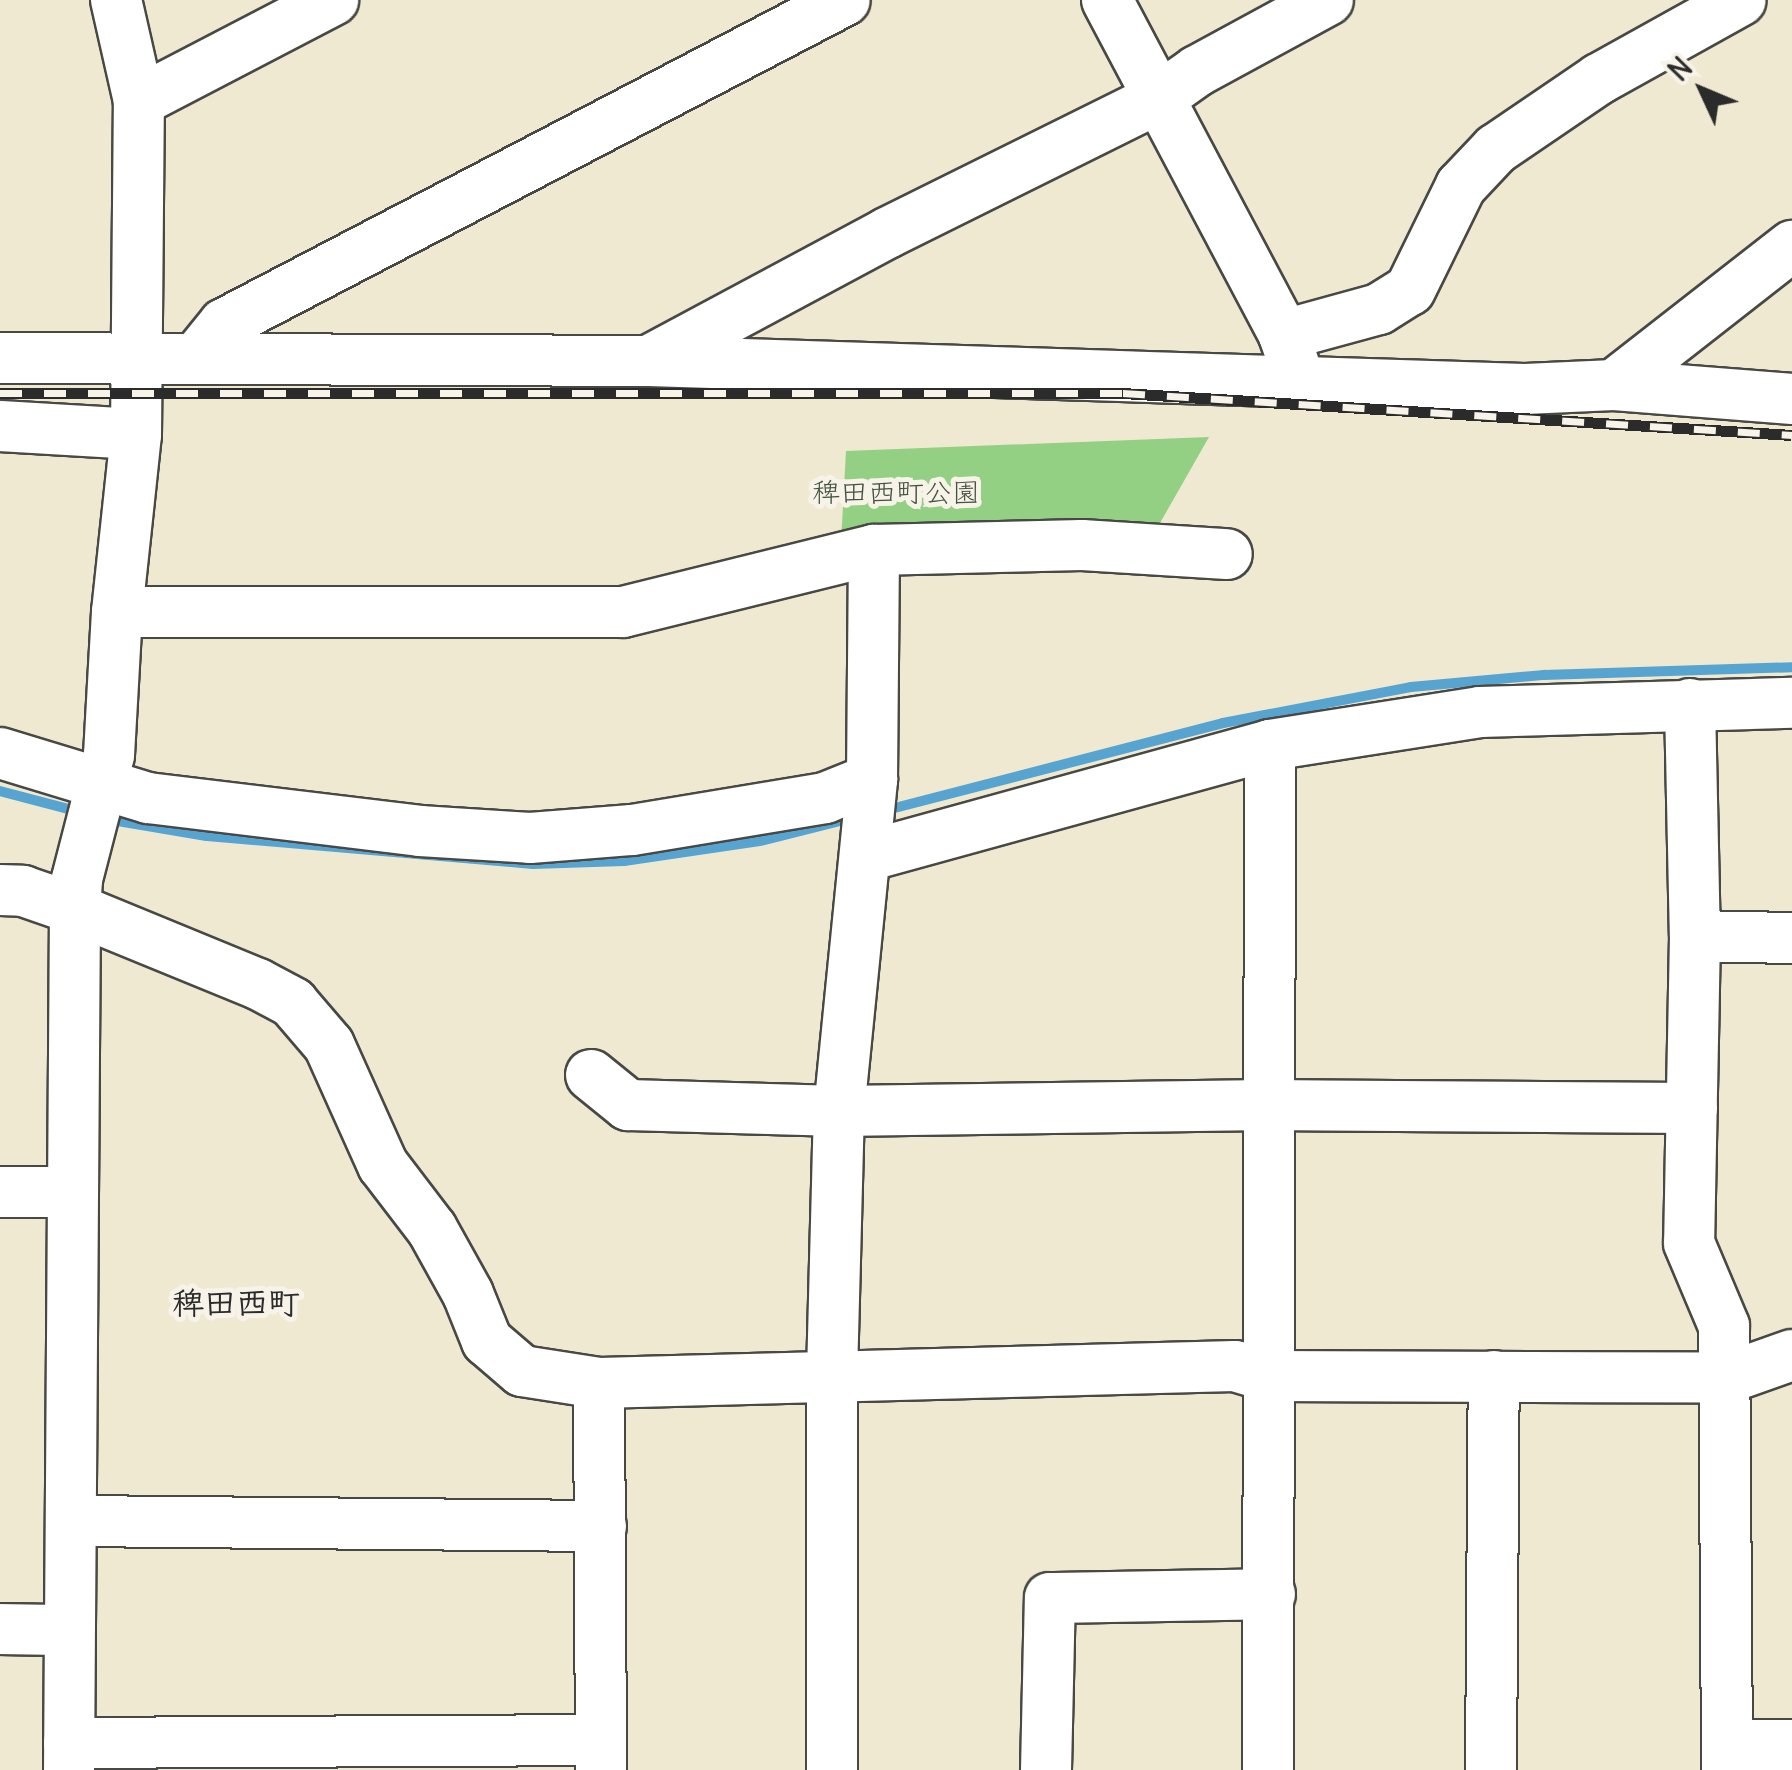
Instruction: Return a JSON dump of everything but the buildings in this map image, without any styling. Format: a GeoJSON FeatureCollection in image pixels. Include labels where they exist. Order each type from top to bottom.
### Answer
{"type":"FeatureCollection","features":[{"type":"Feature","properties":{"kind":"street"},"geometry":{"type":"LineString","coordinates":[[116,0],[139,101],[136,434],[117,612],[110,755],[78,879],[75,910],[70,1192],[72,1521],[66,1630],[69,1756],[601,1755],[599,1383]]}},
{"type":"Feature","properties":{"kind":"street"},"geometry":{"type":"LineString","coordinates":[[139,101],[332,0]]}},
{"type":"Feature","properties":{"kind":"street"},"geometry":{"type":"LineString","coordinates":[[198,356],[224,324],[845,0]]}},
{"type":"Feature","properties":{"kind":"street"},"geometry":{"type":"LineString","coordinates":[[1107,0],[1292,357]]}},
{"type":"Feature","properties":{"kind":"street"},"geometry":{"type":"LineString","coordinates":[[650,361],[887,233],[1159,98],[1197,70],[1328,0]]}},
{"type":"Feature","properties":{"kind":"street"},"geometry":{"type":"LineString","coordinates":[[1292,357],[1410,290],[1461,186],[1496,149],[1599,79],[1741,0]]}},
{"type":"Feature","properties":{"kind":"street"},"geometry":{"type":"LineString","coordinates":[[1614,385],[1792,246]]}},
{"type":"Feature","properties":{"kind":"street"},"geometry":{"type":"LineString","coordinates":[[0,358],[650,361],[1292,357],[1524,388],[1614,385],[1792,399]]}},
{"type":"Feature","properties":{"kind":"street"},"geometry":{"type":"LineString","coordinates":[[0,426],[136,434]]}},
{"type":"Feature","properties":{"kind":"street"},"geometry":{"type":"LineString","coordinates":[[117,612],[623,612],[874,550],[1082,545],[1226,554]]}},
{"type":"Feature","properties":{"kind":"street"},"geometry":{"type":"LineString","coordinates":[[832,1770],[832,1375],[839,1110],[869,816],[874,550]]}},
{"type":"Feature","properties":{"kind":"street"},"geometry":{"type":"LineString","coordinates":[[0,753],[98,805],[148,798],[420,831],[530,838],[632,830],[825,798],[869,816],[1270,744],[1480,712],[1792,703]]}},
{"type":"Feature","properties":{"kind":"street"},"geometry":{"type":"LineString","coordinates":[[1690,704],[1695,936],[1690,1243],[1724,1326],[1727,1758],[1792,1745]]}},
{"type":"Feature","properties":{"kind":"street"},"geometry":{"type":"LineString","coordinates":[[1268,1770],[1270,744]]}},
{"type":"Feature","properties":{"kind":"street"},"geometry":{"type":"LineString","coordinates":[[0,890],[23,891],[75,910],[258,984],[293,1003],[329,1045],[383,1165],[432,1229],[468,1294],[487,1342],[522,1372],[599,1383],[1235,1366],[1268,1376],[1727,1378],[1792,1355]]}},
{"type":"Feature","properties":{"kind":"street"},"geometry":{"type":"LineString","coordinates":[[1695,936],[1792,938]]}},
{"type":"Feature","properties":{"kind":"street"},"geometry":{"type":"LineString","coordinates":[[590,1075],[628,1105],[839,1110],[1692,1108]]}},
{"type":"Feature","properties":{"kind":"street"},"geometry":{"type":"LineString","coordinates":[[0,1192],[70,1192]]}},
{"type":"Feature","properties":{"kind":"street"},"geometry":{"type":"LineString","coordinates":[[1491,1770],[1494,1376]]}},
{"type":"Feature","properties":{"kind":"street"},"geometry":{"type":"LineString","coordinates":[[72,1521],[602,1526]]}},
{"type":"Feature","properties":{"kind":"street"},"geometry":{"type":"LineString","coordinates":[[1046,1770],[1050,1598],[1270,1594]]}},
{"type":"Feature","properties":{"kind":"street"},"geometry":{"type":"LineString","coordinates":[[0,1629],[66,1630]]}},
{"type":"Feature","properties":{"kind":"green space","name":"稗田西町公園"},"geometry":{"type":"Polygon","coordinates":[[[1209,437],[1160,523],[1021,523],[841,542],[846,451],[1209,437]]]}},
{"type":"Feature","properties":{"kind":"waterway"},"geometry":{"type":"LineString","coordinates":[[883,811],[1223,723],[1411,687],[1544,675],[1792,667]]}},
{"type":"Feature","properties":{"kind":"waterway"},"geometry":{"type":"LineString","coordinates":[[0,791],[80,812]]}},
{"type":"Feature","properties":{"kind":"waterway"},"geometry":{"type":"LineString","coordinates":[[106,819],[207,836],[533,864],[624,861],[760,841],[852,818]]}},
{"type":"Feature","properties":{"kind":"railway"},"geometry":{"type":"LineString","coordinates":[[0,393],[1123,393],[1792,435]]}},
{"type":"Feature","properties":{"kind":"district","name":"稗田西町"},"geometry":{"type":"Point","coordinates":[236,1303]}}]}
